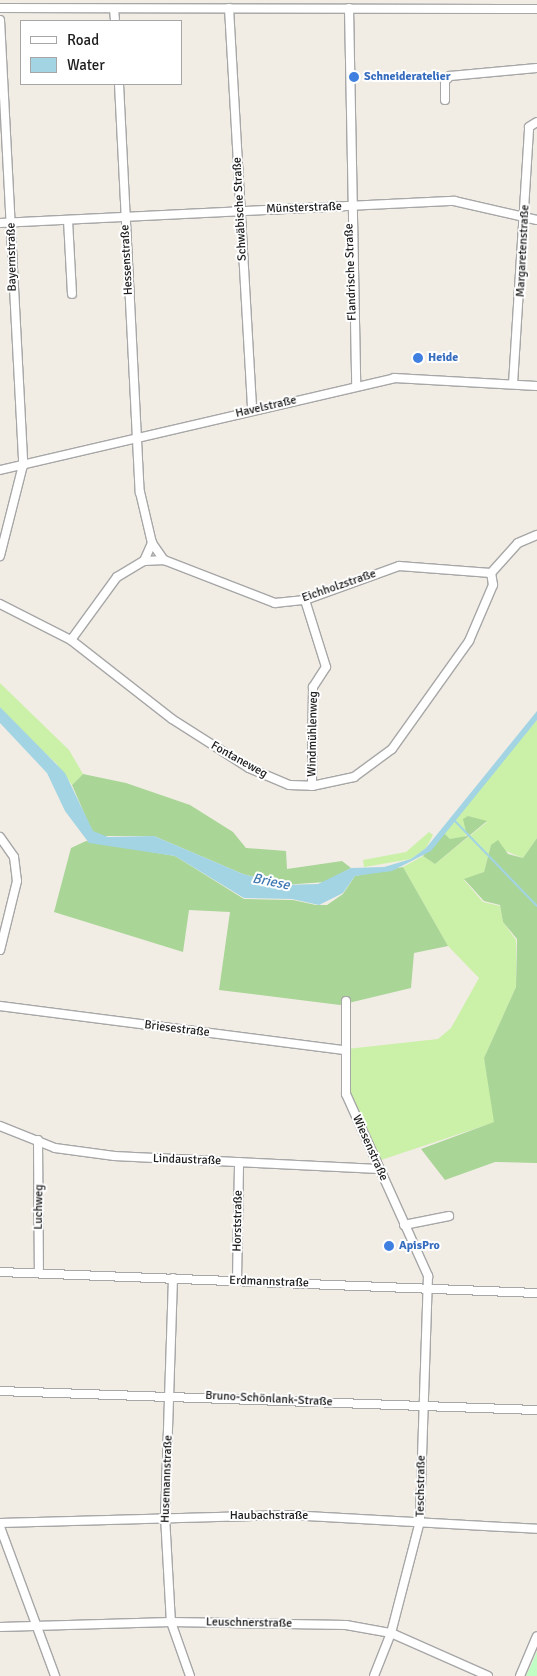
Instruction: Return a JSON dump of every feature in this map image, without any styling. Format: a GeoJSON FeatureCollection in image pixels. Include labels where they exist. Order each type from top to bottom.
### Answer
{"type":"FeatureCollection","features":[{"type":"Feature","properties":{"kind":"street"},"geometry":{"type":"LineString","coordinates":[[444,0],[445,9]]}},
{"type":"Feature","properties":{"kind":"street"},"geometry":{"type":"LineString","coordinates":[[6,5],[114,9],[537,9]]}},
{"type":"Feature","properties":{"kind":"street","name":"Schwäbische Straße"},"geometry":{"type":"LineString","coordinates":[[229,8],[239,211],[252,410]]}},
{"type":"Feature","properties":{"kind":"street","name":"Flandrische Straße"},"geometry":{"type":"LineString","coordinates":[[348,8],[356,386]]}},
{"type":"Feature","properties":{"kind":"street"},"geometry":{"type":"LineString","coordinates":[[114,9],[115,20]]}},
{"type":"Feature","properties":{"kind":"street","name":"Bayernstraße"},"geometry":{"type":"LineString","coordinates":[[0,20],[12,223],[23,465],[0,556]]}},
{"type":"Feature","properties":{"kind":"street"},"geometry":{"type":"LineString","coordinates":[[445,100],[445,81],[450,76],[537,68]]}},
{"type":"Feature","properties":{"kind":"street","name":"Hessenstraße"},"geometry":{"type":"LineString","coordinates":[[119,85],[137,436]]}},
{"type":"Feature","properties":{"kind":"street","name":"Margaretenstraße"},"geometry":{"type":"LineString","coordinates":[[513,384],[525,220],[529,127],[537,122]]}},
{"type":"Feature","properties":{"kind":"street","name":"Münsterstraße"},"geometry":{"type":"LineString","coordinates":[[0,223],[454,201],[525,220],[537,220]]}},
{"type":"Feature","properties":{"kind":"street"},"geometry":{"type":"LineString","coordinates":[[68,220],[72,294]]}},
{"type":"Feature","properties":{"kind":"street","name":"Havelstraße"},"geometry":{"type":"LineString","coordinates":[[0,470],[137,436],[394,378],[537,386]]}},
{"type":"Feature","properties":{"kind":"street"},"geometry":{"type":"LineString","coordinates":[[137,436],[140,492],[152,543],[164,560]]}},
{"type":"Feature","properties":{"kind":"street"},"geometry":{"type":"LineString","coordinates":[[491,573],[518,543],[537,535]]}},
{"type":"Feature","properties":{"kind":"street"},"geometry":{"type":"LineString","coordinates":[[144,561],[152,543]]}},
{"type":"Feature","properties":{"kind":"street","name":"Eichholzstraße"},"geometry":{"type":"LineString","coordinates":[[71,640],[118,577],[144,561],[164,560],[275,603],[304,600],[399,566],[491,573]]}},
{"type":"Feature","properties":{"kind":"street","name":"Fontaneweg"},"geometry":{"type":"LineString","coordinates":[[0,604],[71,640],[204,741],[262,775],[289,784],[312,786],[354,777],[392,749],[469,641],[494,585],[491,573]]}},
{"type":"Feature","properties":{"kind":"street","name":"Windmühlenweg"},"geometry":{"type":"LineString","coordinates":[[304,600],[326,667],[313,687],[312,786]]}},
{"type":"Feature","properties":{"kind":"street"},"geometry":{"type":"LineString","coordinates":[[0,837],[14,857],[17,881],[0,950]]}},
{"type":"Feature","properties":{"kind":"street","name":"Wiesenstraße"},"geometry":{"type":"LineString","coordinates":[[346,1001],[344,1050],[346,1094],[428,1276],[427,1289]]}},
{"type":"Feature","properties":{"kind":"street","name":"Briesestraße"},"geometry":{"type":"LineString","coordinates":[[0,1006],[344,1050]]}},
{"type":"Feature","properties":{"kind":"street","name":"Lindaustraße"},"geometry":{"type":"LineString","coordinates":[[0,1126],[55,1148],[114,1156],[379,1169]]}},
{"type":"Feature","properties":{"kind":"street","name":"Luchweg"},"geometry":{"type":"LineString","coordinates":[[38,1140],[39,1273]]}},
{"type":"Feature","properties":{"kind":"street","name":"Horststraße"},"geometry":{"type":"LineString","coordinates":[[236,1280],[239,1162]]}},
{"type":"Feature","properties":{"kind":"street"},"geometry":{"type":"LineString","coordinates":[[404,1225],[449,1216]]}},
{"type":"Feature","properties":{"kind":"street","name":"Erdmannstraße"},"geometry":{"type":"LineString","coordinates":[[0,1272],[537,1293]]}},
{"type":"Feature","properties":{"kind":"street","name":"Husemannstraße"},"geometry":{"type":"LineString","coordinates":[[173,1278],[165,1516],[171,1622],[190,1676]]}},
{"type":"Feature","properties":{"kind":"street","name":"Teschstraße"},"geometry":{"type":"LineString","coordinates":[[374,1676],[391,1632],[420,1521],[427,1289]]}},
{"type":"Feature","properties":{"kind":"street","name":"Bruno-Schönlank-Straße"},"geometry":{"type":"LineString","coordinates":[[0,1391],[170,1394],[537,1410]]}},
{"type":"Feature","properties":{"kind":"street","name":"Haubachstraße"},"geometry":{"type":"LineString","coordinates":[[0,1523],[165,1516],[289,1515],[537,1529]]}},
{"type":"Feature","properties":{"kind":"street"},"geometry":{"type":"LineString","coordinates":[[0,1527],[55,1676]]}},
{"type":"Feature","properties":{"kind":"street","name":"Leuschnerstraße"},"geometry":{"type":"LineString","coordinates":[[0,1627],[171,1622],[346,1624],[391,1632],[488,1676]]}},
{"type":"Feature","properties":{"kind":"street"},"geometry":{"type":"LineString","coordinates":[[520,1676],[537,1636]]}},
{"type":"Feature","properties":{"kind":"green space"},"geometry":{"type":"Polygon","coordinates":[[[0,683],[69,750],[83,774],[72,785],[56,763],[19,730],[0,707],[0,683]]]}},
{"type":"Feature","properties":{"kind":"green space"},"geometry":{"type":"Polygon","coordinates":[[[537,720],[537,838],[523,858],[491,845],[484,872],[464,880],[483,902],[500,906],[503,922],[516,940],[516,987],[484,1058],[495,1122],[381,1160],[350,1094],[347,1049],[438,1039],[451,1028],[479,978],[448,946],[403,867],[423,856],[435,864],[487,822],[468,816],[469,831],[462,840],[450,839],[443,832],[537,720]]]}},
{"type":"Feature","properties":{"kind":"green space"},"geometry":{"type":"Polygon","coordinates":[[[83,774],[126,783],[190,805],[233,832],[246,848],[286,851],[287,869],[342,861],[351,868],[325,882],[283,885],[243,874],[154,836],[103,836],[92,831],[72,785],[83,774]]]}},
{"type":"Feature","properties":{"kind":"green space"},"geometry":{"type":"Polygon","coordinates":[[[468,816],[487,821],[435,864],[423,856],[443,832],[450,839],[467,836],[463,819],[468,816]]]}},
{"type":"Feature","properties":{"kind":"green space"},"geometry":{"type":"Polygon","coordinates":[[[429,832],[433,835],[426,848],[411,859],[364,867],[363,860],[406,852],[429,832]]]}},
{"type":"Feature","properties":{"kind":"green space"},"geometry":{"type":"Polygon","coordinates":[[[537,838],[537,1163],[495,1162],[445,1180],[421,1149],[494,1122],[484,1058],[516,987],[517,939],[503,922],[500,905],[484,901],[464,879],[484,872],[491,845],[498,840],[508,854],[523,858],[537,838]]]}},
{"type":"Feature","properties":{"kind":"green space"},"geometry":{"type":"Polygon","coordinates":[[[86,841],[175,856],[244,899],[293,900],[316,905],[327,905],[343,894],[355,876],[403,867],[448,946],[414,953],[411,988],[340,1005],[219,990],[230,912],[189,910],[183,952],[54,912],[71,848],[86,841]]]}},
{"type":"Feature","properties":{"kind":"green space"},"geometry":{"type":"Polygon","coordinates":[[[537,1651],[537,1676],[526,1676],[533,1661],[537,1651]]]}},
{"type":"Feature","properties":{"kind":"water","name":"Briese"},"geometry":{"type":"Polygon","coordinates":[[[0,707],[65,773],[93,831],[108,837],[154,836],[243,874],[283,885],[318,884],[351,868],[384,867],[411,859],[426,848],[537,711],[537,720],[431,851],[392,871],[355,876],[343,893],[319,905],[292,899],[244,898],[175,856],[89,843],[65,811],[47,773],[0,723],[0,707]]]}},
{"type":"Feature","properties":{"kind":"waterway"},"geometry":{"type":"LineString","coordinates":[[452,818],[537,906]]}},
{"type":"Feature","properties":{"kind":"place","name":"Schneideratelier"},"geometry":{"type":"Point","coordinates":[354,77]}},
{"type":"Feature","properties":{"kind":"place","name":"Heide"},"geometry":{"type":"Point","coordinates":[418,358]}},
{"type":"Feature","properties":{"kind":"place","name":"ApisPro"},"geometry":{"type":"Point","coordinates":[389,1246]}}]}
